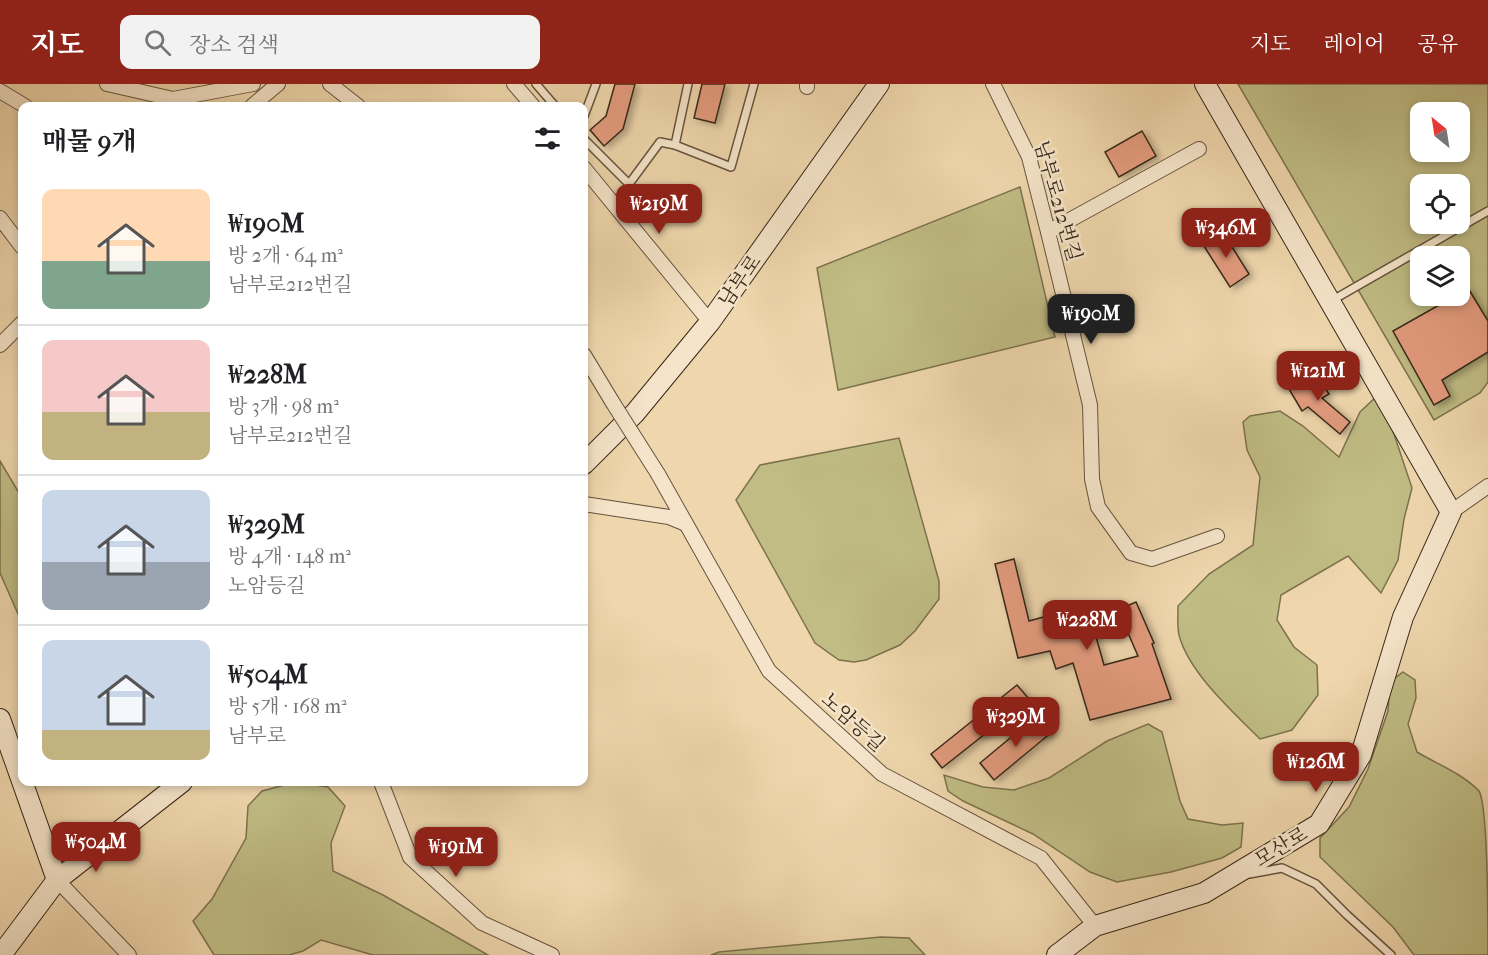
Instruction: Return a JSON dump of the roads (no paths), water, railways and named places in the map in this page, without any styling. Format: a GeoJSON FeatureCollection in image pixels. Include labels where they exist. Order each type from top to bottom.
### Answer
{"type":"FeatureCollection","features":[{"type":"Feature","properties":{"kind":"street"},"geometry":{"type":"LineString","coordinates":[[107,84],[173,99],[254,84]]}},
{"type":"Feature","properties":{"kind":"street"},"geometry":{"type":"LineString","coordinates":[[168,84],[173,99]]}},
{"type":"Feature","properties":{"kind":"street"},"geometry":{"type":"LineString","coordinates":[[257,102],[278,84]]}},
{"type":"Feature","properties":{"kind":"street"},"geometry":{"type":"LineString","coordinates":[[330,84],[353,102]]}},
{"type":"Feature","properties":{"kind":"street"},"geometry":{"type":"LineString","coordinates":[[514,84],[530,102]]}},
{"type":"Feature","properties":{"kind":"street","name":"남부로"},"geometry":{"type":"LineString","coordinates":[[588,460],[634,413],[710,322],[879,84]]}},
{"type":"Feature","properties":{"kind":"street","name":"남부로212번길"},"geometry":{"type":"LineString","coordinates":[[993,84],[1029,157],[1048,232],[1090,405],[1092,479],[1098,507],[1131,552],[1152,559],[1217,536]]}},
{"type":"Feature","properties":{"kind":"street"},"geometry":{"type":"LineString","coordinates":[[1205,84],[1451,512],[1488,486]]}},
{"type":"Feature","properties":{"kind":"street"},"geometry":{"type":"LineString","coordinates":[[0,92],[18,102]]}},
{"type":"Feature","properties":{"kind":"street"},"geometry":{"type":"LineString","coordinates":[[1048,232],[1199,149]]}},
{"type":"Feature","properties":{"kind":"street"},"geometry":{"type":"LineString","coordinates":[[588,173],[710,322]]}},
{"type":"Feature","properties":{"kind":"street"},"geometry":{"type":"LineString","coordinates":[[0,218],[18,242]]}},
{"type":"Feature","properties":{"kind":"street"},"geometry":{"type":"LineString","coordinates":[[0,345],[18,327]]}},
{"type":"Feature","properties":{"kind":"street","name":"노암등길"},"geometry":{"type":"LineString","coordinates":[[588,365],[658,474],[769,671],[882,774],[1041,858],[1095,926]]}},
{"type":"Feature","properties":{"kind":"street"},"geometry":{"type":"LineString","coordinates":[[588,505],[669,517],[686,524]]}},
{"type":"Feature","properties":{"kind":"street","name":"모산로"},"geometry":{"type":"LineString","coordinates":[[1057,955],[1095,926],[1204,893],[1319,824],[1361,755],[1403,617],[1451,512]]}},
{"type":"Feature","properties":{"kind":"street"},"geometry":{"type":"LineString","coordinates":[[0,719],[18,770]]}},
{"type":"Feature","properties":{"kind":"street"},"geometry":{"type":"LineString","coordinates":[[24,786],[57,880],[129,955]]}},
{"type":"Feature","properties":{"kind":"street"},"geometry":{"type":"LineString","coordinates":[[1,955],[57,880],[177,786]]}},
{"type":"Feature","properties":{"kind":"street"},"geometry":{"type":"LineString","coordinates":[[383,786],[410,857],[482,923],[552,955]]}},
{"type":"Feature","properties":{"kind":"lane"},"geometry":{"type":"LineString","coordinates":[[536,84],[552,102]]}},
{"type":"Feature","properties":{"kind":"lane"},"geometry":{"type":"LineString","coordinates":[[588,105],[596,84]]}},
{"type":"Feature","properties":{"kind":"lane"},"geometry":{"type":"LineString","coordinates":[[675,145],[688,84]]}},
{"type":"Feature","properties":{"kind":"lane"},"geometry":{"type":"LineString","coordinates":[[588,143],[629,184],[660,142],[675,145],[731,167],[754,84]]}},
{"type":"Feature","properties":{"kind":"lane"},"geometry":{"type":"LineString","coordinates":[[1331,301],[1488,211]]}},
{"type":"Feature","properties":{"kind":"lane"},"geometry":{"type":"LineString","coordinates":[[1229,878],[1282,868],[1316,884],[1391,955]]}}]}
